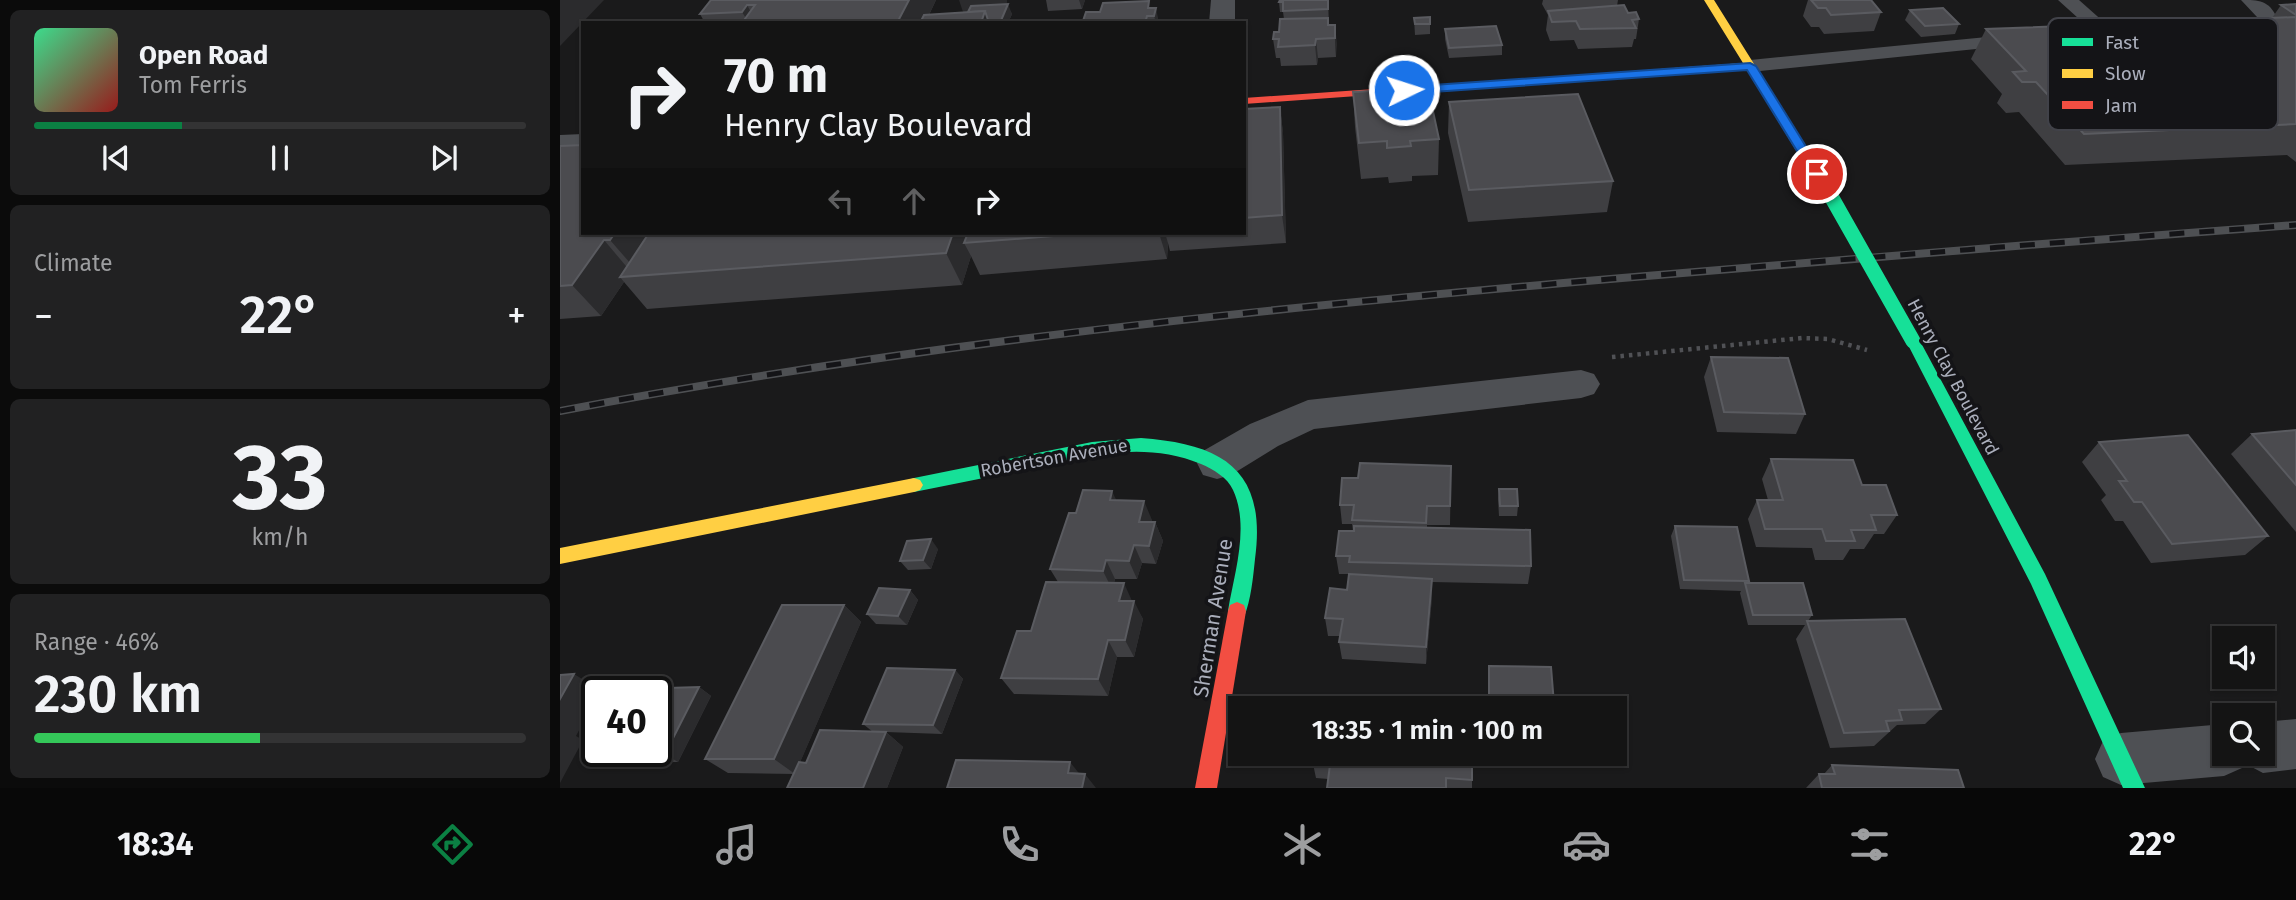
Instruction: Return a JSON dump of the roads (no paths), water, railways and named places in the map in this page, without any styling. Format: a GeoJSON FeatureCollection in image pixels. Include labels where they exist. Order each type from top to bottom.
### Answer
{"type":"FeatureCollection","features":[{"type":"Feature","properties":{"kind":"street"},"geometry":{"type":"LineString","coordinates":[[1222,21],[1223,0]]}},
{"type":"Feature","properties":{"kind":"street","name":"Henry Clay Boulevard"},"geometry":{"type":"LineString","coordinates":[[1709,0],[1830,195],[1913,341],[2038,580],[2127,774]]}},
{"type":"Feature","properties":{"kind":"street"},"geometry":{"type":"LineString","coordinates":[[1246,101],[1750,66]]}},
{"type":"Feature","properties":{"kind":"street"},"geometry":{"type":"LineString","coordinates":[[560,145],[581,143]]}},
{"type":"Feature","properties":{"kind":"street"},"geometry":{"type":"LineString","coordinates":[[1217,463],[1264,435],[1308,415],[1581,384]]}},
{"type":"Feature","properties":{"kind":"street","name":"Robertson Avenue"},"geometry":{"type":"LineString","coordinates":[[560,556],[1097,448],[1145,442],[1169,443],[1192,450],[1217,463]]}},
{"type":"Feature","properties":{"kind":"street","name":"Sherman Avenue"},"geometry":{"type":"LineString","coordinates":[[1206,788],[1236,622],[1246,555],[1248,520],[1245,501],[1236,478],[1217,463]]}},
{"type":"Feature","properties":{"kind":"street"},"geometry":{"type":"LineString","coordinates":[[2275,746],[2296,744]]}},
{"type":"Feature","properties":{"kind":"street"},"geometry":{"type":"LineString","coordinates":[[2127,774],[2212,753]]}},
{"type":"Feature","properties":{"kind":"lane"},"geometry":{"type":"LineString","coordinates":[[2067,0],[2088,18]]}},
{"type":"Feature","properties":{"kind":"lane"},"geometry":{"type":"LineString","coordinates":[[2250,0],[2264,10],[2267,18]]}},
{"type":"Feature","properties":{"kind":"lane"},"geometry":{"type":"LineString","coordinates":[[1750,66],[2040,38]]}},
{"type":"Feature","properties":{"kind":"railway"},"geometry":{"type":"LineString","coordinates":[[560,411],[692,387],[956,347],[1222,316],[1622,278],[2296,225]]}}]}
